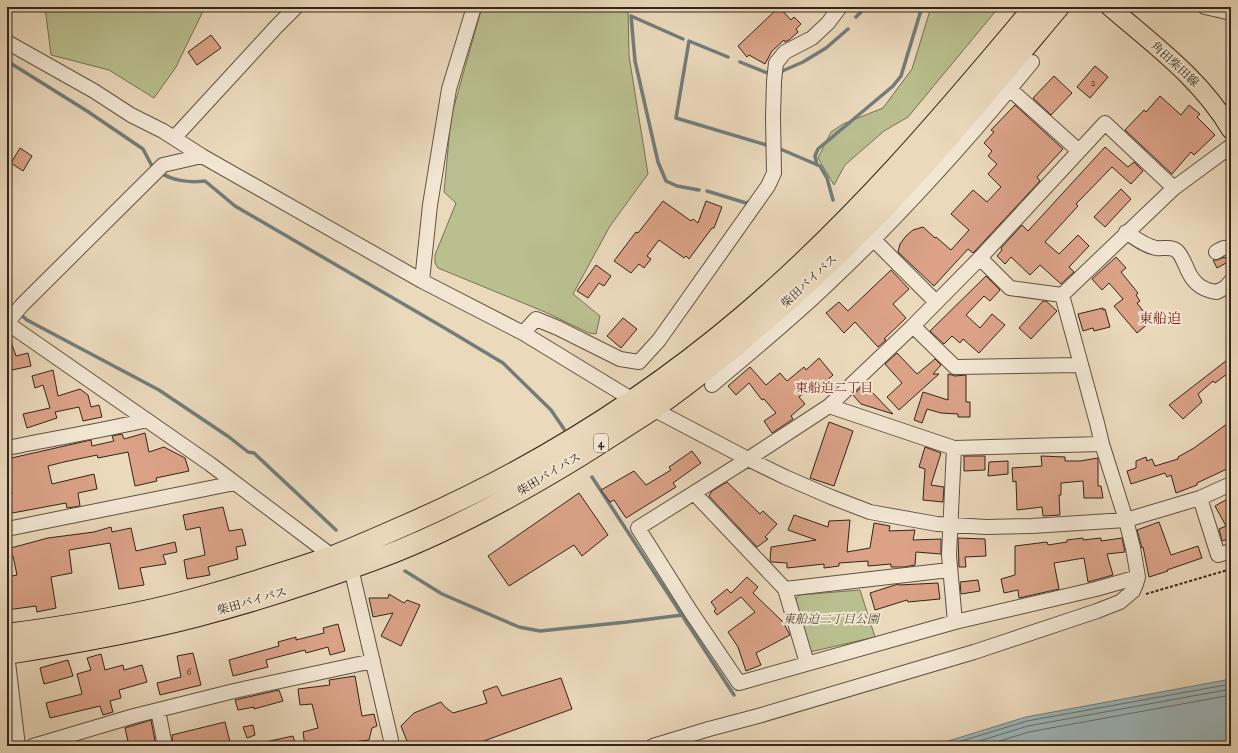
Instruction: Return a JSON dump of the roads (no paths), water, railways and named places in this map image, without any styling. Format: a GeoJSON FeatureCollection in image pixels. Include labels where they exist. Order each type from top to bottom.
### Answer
{"type":"FeatureCollection","features":[{"type":"Feature","properties":{"kind":"highway","name":"柴田バイパス"},"geometry":{"type":"LineString","coordinates":[[7,634],[119,616],[188,601],[332,556],[435,512],[499,481],[561,446],[633,400],[694,355],[744,315],[813,252],[864,202],[950,108],[1034,7]]}},
{"type":"Feature","properties":{"kind":"highway","name":"柴田バイパス"},"geometry":{"type":"LineString","coordinates":[[7,654],[140,630],[188,619],[299,587],[379,558],[428,538],[509,498],[548,476],[653,409],[770,327],[831,261],[865,228],[920,169],[1004,84],[1059,7]]}},
{"type":"Feature","properties":{"kind":"main road","name":"角田柴田線"},"geometry":{"type":"LineString","coordinates":[[1110,7],[1190,77],[1210,100],[1231,130]]}},
{"type":"Feature","properties":{"kind":"street"},"geometry":{"type":"LineString","coordinates":[[174,138],[296,7]]}},
{"type":"Feature","properties":{"kind":"street"},"geometry":{"type":"LineString","coordinates":[[422,281],[429,212],[449,89],[474,7]]}},
{"type":"Feature","properties":{"kind":"street"},"geometry":{"type":"LineString","coordinates":[[523,334],[536,319],[558,328],[620,359],[639,362],[659,340],[768,186],[774,173],[773,117],[776,63],[785,52],[812,38],[828,23],[840,7]]}},
{"type":"Feature","properties":{"kind":"street"},"geometry":{"type":"LineString","coordinates":[[1205,7],[1231,13]]}},
{"type":"Feature","properties":{"kind":"street"},"geometry":{"type":"LineString","coordinates":[[7,42],[94,91],[131,115],[174,138],[202,156],[422,281],[523,334],[633,400],[784,477],[870,512],[951,525],[1032,526],[1126,520],[1200,498],[1231,484]]}},
{"type":"Feature","properties":{"kind":"street"},"geometry":{"type":"LineString","coordinates":[[712,385],[770,327],[830,282],[874,240],[968,139],[1004,84],[1032,62]]}},
{"type":"Feature","properties":{"kind":"street"},"geometry":{"type":"LineString","coordinates":[[1004,84],[1079,151]]}},
{"type":"Feature","properties":{"kind":"street"},"geometry":{"type":"LineString","coordinates":[[1138,577],[955,622],[739,683],[691,612],[638,528],[829,406],[913,326],[980,258],[1104,123],[1174,188]]}},
{"type":"Feature","properties":{"kind":"street"},"geometry":{"type":"LineString","coordinates":[[1062,295],[1126,232],[1174,188],[1231,146]]}},
{"type":"Feature","properties":{"kind":"street"},"geometry":{"type":"LineString","coordinates":[[202,156],[158,169],[22,305],[7,323],[235,483],[332,556]]}},
{"type":"Feature","properties":{"kind":"street"},"geometry":{"type":"LineString","coordinates":[[1126,232],[1141,242],[1156,248],[1170,248],[1178,251],[1189,275],[1201,288],[1217,292],[1226,287],[1231,281]]}},
{"type":"Feature","properties":{"kind":"street"},"geometry":{"type":"LineString","coordinates":[[874,240],[936,302]]}},
{"type":"Feature","properties":{"kind":"street"},"geometry":{"type":"LineString","coordinates":[[1216,252],[1227,247],[1231,249]]}},
{"type":"Feature","properties":{"kind":"street"},"geometry":{"type":"LineString","coordinates":[[980,258],[1010,288],[1062,295]]}},
{"type":"Feature","properties":{"kind":"street"},"geometry":{"type":"LineString","coordinates":[[653,746],[974,652],[1097,611],[1120,602],[1133,591],[1138,577],[1133,548],[1126,520],[1102,444],[1098,423],[1062,295]]}},
{"type":"Feature","properties":{"kind":"street"},"geometry":{"type":"LineString","coordinates":[[913,326],[955,367],[1081,365]]}},
{"type":"Feature","properties":{"kind":"street"},"geometry":{"type":"LineString","coordinates":[[829,406],[954,448],[1102,444]]}},
{"type":"Feature","properties":{"kind":"street"},"geometry":{"type":"LineString","coordinates":[[7,448],[147,420]]}},
{"type":"Feature","properties":{"kind":"street"},"geometry":{"type":"LineString","coordinates":[[954,448],[950,570],[955,622]]}},
{"type":"Feature","properties":{"kind":"street"},"geometry":{"type":"LineString","coordinates":[[7,529],[235,483]]}},
{"type":"Feature","properties":{"kind":"street"},"geometry":{"type":"LineString","coordinates":[[694,493],[785,589],[807,663]]}},
{"type":"Feature","properties":{"kind":"street"},"geometry":{"type":"LineString","coordinates":[[1200,498],[1218,554],[1231,550]]}},
{"type":"Feature","properties":{"kind":"street"},"geometry":{"type":"LineString","coordinates":[[351,568],[391,740],[390,746]]}},
{"type":"Feature","properties":{"kind":"street"},"geometry":{"type":"LineString","coordinates":[[785,589],[950,570]]}},
{"type":"Feature","properties":{"kind":"street"},"geometry":{"type":"LineString","coordinates":[[7,654],[18,746]]}},
{"type":"Feature","properties":{"kind":"street"},"geometry":{"type":"LineString","coordinates":[[33,746],[134,716],[234,691],[373,661]]}},
{"type":"Feature","properties":{"kind":"street"},"geometry":{"type":"LineString","coordinates":[[158,710],[166,746]]}},
{"type":"Feature","properties":{"kind":"water"},"geometry":{"type":"Polygon","coordinates":[[[1231,679],[1231,746],[932,746],[1026,717],[1231,679]]]}},
{"type":"Feature","properties":{"kind":"waterway"},"geometry":{"type":"LineString","coordinates":[[856,17],[866,7]]}},
{"type":"Feature","properties":{"kind":"waterway"},"geometry":{"type":"LineString","coordinates":[[817,165],[815,156],[818,149],[893,86],[901,76],[922,7]]}},
{"type":"Feature","properties":{"kind":"waterway"},"geometry":{"type":"LineString","coordinates":[[683,39],[631,16],[635,61],[658,162],[666,181],[677,186],[699,190]]}},
{"type":"Feature","properties":{"kind":"waterway"},"geometry":{"type":"LineString","coordinates":[[780,72],[803,62],[826,48],[848,29]]}},
{"type":"Feature","properties":{"kind":"waterway"},"geometry":{"type":"LineString","coordinates":[[728,57],[689,41],[676,118],[770,146]]}},
{"type":"Feature","properties":{"kind":"waterway"},"geometry":{"type":"LineString","coordinates":[[7,61],[87,111],[143,149],[152,166],[155,168]]}},
{"type":"Feature","properties":{"kind":"waterway"},"geometry":{"type":"LineString","coordinates":[[740,62],[770,74]]}},
{"type":"Feature","properties":{"kind":"waterway"},"geometry":{"type":"LineString","coordinates":[[778,148],[820,166],[827,178],[833,200]]}},
{"type":"Feature","properties":{"kind":"waterway"},"geometry":{"type":"LineString","coordinates":[[160,172],[182,181],[205,181],[235,206],[503,363],[551,410],[564,429]]}},
{"type":"Feature","properties":{"kind":"waterway"},"geometry":{"type":"LineString","coordinates":[[707,191],[746,203],[751,200]]}},
{"type":"Feature","properties":{"kind":"waterway"},"geometry":{"type":"LineString","coordinates":[[7,304],[14,309]]}},
{"type":"Feature","properties":{"kind":"waterway"},"geometry":{"type":"LineString","coordinates":[[19,313],[27,320],[159,390],[229,437],[248,452],[254,453],[336,530]]}},
{"type":"Feature","properties":{"kind":"waterway"},"geometry":{"type":"LineString","coordinates":[[592,477],[734,695]]}},
{"type":"Feature","properties":{"kind":"waterway"},"geometry":{"type":"LineString","coordinates":[[405,571],[442,594],[519,627],[540,631],[682,615]]}},
{"type":"Feature","properties":{"kind":"district","name":"東船迫"},"geometry":{"type":"Point","coordinates":[1160,318]}},
{"type":"Feature","properties":{"kind":"district","name":"東船迫二丁目"},"geometry":{"type":"Point","coordinates":[834,387]}},
{"type":"Feature","properties":{"kind":"park label","name":"東船迫二丁目公園"},"geometry":{"type":"Point","coordinates":[831,619]}}]}
